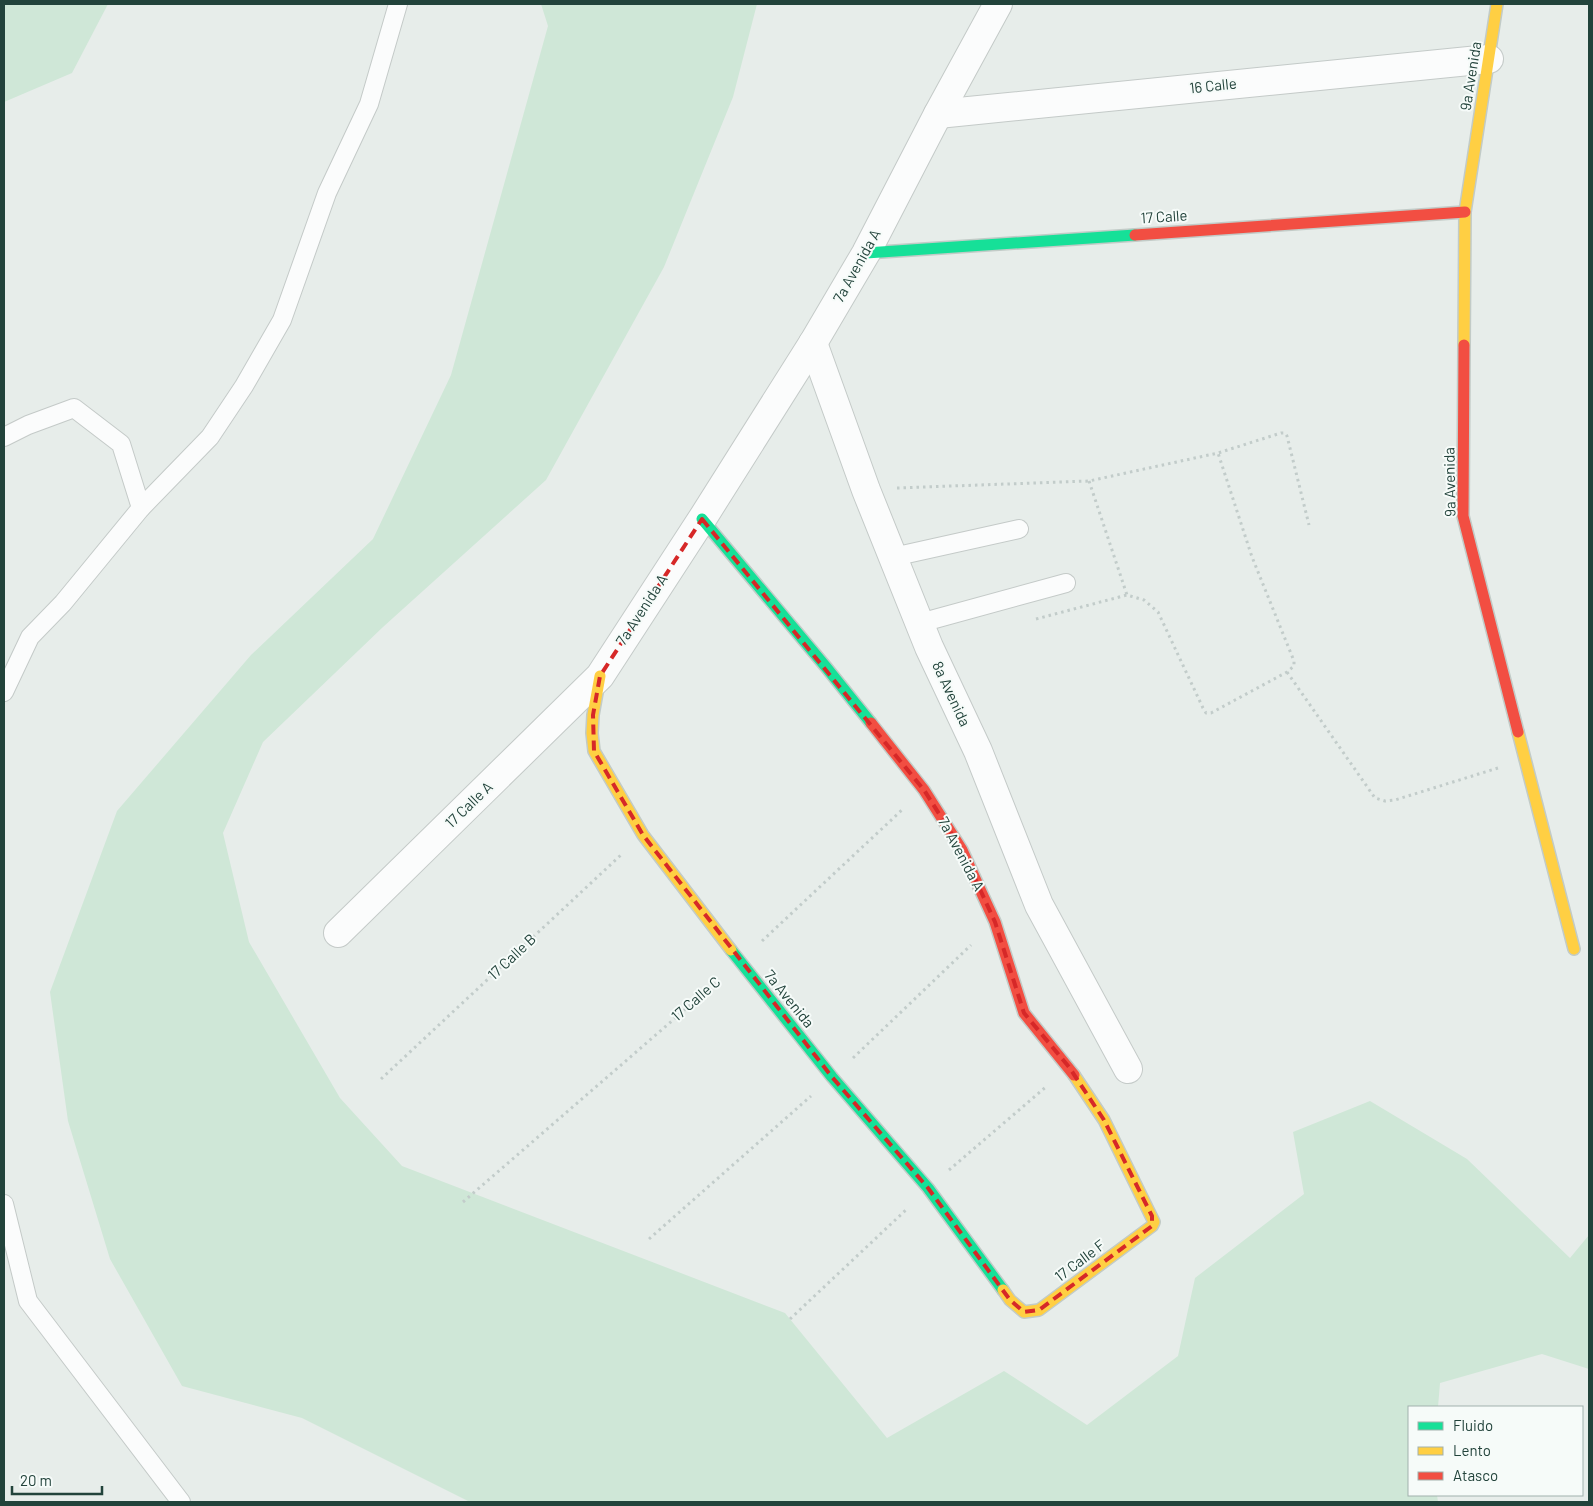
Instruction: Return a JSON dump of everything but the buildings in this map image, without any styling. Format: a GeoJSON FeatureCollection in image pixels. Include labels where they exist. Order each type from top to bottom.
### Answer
{"type":"FeatureCollection","features":[{"type":"Feature","properties":{"kind":"street","name":"7a Avenida A"},"geometry":{"type":"LineString","coordinates":[[600,676],[813,343],[866,252],[998,4]]}},
{"type":"Feature","properties":{"kind":"street","name":"9a Avenida"},"geometry":{"type":"LineString","coordinates":[[1497,4],[1465,212],[1463,516],[1574,949]]}},
{"type":"Feature","properties":{"kind":"street","name":"16 Calle"},"geometry":{"type":"LineString","coordinates":[[938,114],[1489,59]]}},
{"type":"Feature","properties":{"kind":"street","name":"17 Calle"},"geometry":{"type":"LineString","coordinates":[[866,252],[1465,212]]}},
{"type":"Feature","properties":{"kind":"street","name":"8a Avenida"},"geometry":{"type":"LineString","coordinates":[[813,343],[866,490],[929,647],[978,751],[1039,904],[1128,1068]]}},
{"type":"Feature","properties":{"kind":"street","name":"7a Avenida A"},"geometry":{"type":"LineString","coordinates":[[702,519],[826,667],[924,790],[962,850],[996,922],[1024,1013],[1069,1067],[1104,1120],[1152,1216],[1154,1222],[1152,1226]]}},
{"type":"Feature","properties":{"kind":"street","name":"7a Avenida"},"geometry":{"type":"LineString","coordinates":[[600,676],[593,715],[594,751],[643,835],[740,962],[832,1077],[928,1188],[1010,1300],[1024,1312]]}},
{"type":"Feature","properties":{"kind":"street","name":"17 Calle A"},"geometry":{"type":"LineString","coordinates":[[338,933],[600,676]]}},
{"type":"Feature","properties":{"kind":"street","name":"17 Calle F"},"geometry":{"type":"LineString","coordinates":[[1024,1312],[1039,1310],[1152,1226]]}},
{"type":"Feature","properties":{"kind":"lane"},"geometry":{"type":"LineString","coordinates":[[4,692],[30,637],[63,603],[141,508],[210,437],[244,386],[282,320],[327,193],[369,104],[398,4]]}},
{"type":"Feature","properties":{"kind":"lane"},"geometry":{"type":"LineString","coordinates":[[4,437],[28,425],[74,408],[121,444],[141,508]]}},
{"type":"Feature","properties":{"kind":"lane"},"geometry":{"type":"LineString","coordinates":[[893,557],[1019,529]]}},
{"type":"Feature","properties":{"kind":"lane"},"geometry":{"type":"LineString","coordinates":[[920,622],[1066,583]]}},
{"type":"Feature","properties":{"kind":"lane"},"geometry":{"type":"LineString","coordinates":[[4,1204],[28,1301],[181,1502]]}},
{"type":"Feature","properties":{"kind":"path"},"geometry":{"type":"LineString","coordinates":[[866,490],[1089,481],[1218,453],[1285,433],[1309,525]]}},
{"type":"Feature","properties":{"kind":"path"},"geometry":{"type":"LineString","coordinates":[[1089,481],[1127,595],[1144,600],[1158,612],[1206,713],[1211,713],[1287,672],[1294,666],[1294,661],[1252,557],[1218,453]]}},
{"type":"Feature","properties":{"kind":"path"},"geometry":{"type":"LineString","coordinates":[[1287,672],[1375,798],[1380,800],[1394,800],[1525,759]]}},
{"type":"Feature","properties":{"kind":"path","name":"17 Calle C"},"geometry":{"type":"LineString","coordinates":[[463,1202],[740,962],[924,790]]}},
{"type":"Feature","properties":{"kind":"path","name":"17 Calle B"},"geometry":{"type":"LineString","coordinates":[[381,1078],[643,835]]}},
{"type":"Feature","properties":{"kind":"highlighted area"},"geometry":{"type":"Polygon","coordinates":[[[702,519],[924,790],[962,850],[995,922],[1024,1013],[1069,1067],[1104,1120],[1152,1216],[1152,1226],[1039,1310],[1024,1312],[1010,1300],[928,1188],[832,1077],[643,835],[594,751],[593,715],[600,676],[702,519]]]}},
{"type":"Feature","properties":{"kind":"green space"},"geometry":{"type":"Polygon","coordinates":[[[4,4],[108,4],[72,73],[4,102],[4,4]]]}},
{"type":"Feature","properties":{"kind":"green space"},"geometry":{"type":"Polygon","coordinates":[[[541,4],[757,4],[733,97],[664,267],[546,480],[383,627],[263,742],[223,833],[249,942],[340,1098],[402,1166],[785,1313],[887,1438],[1004,1371],[1087,1425],[1178,1356],[1195,1278],[1304,1194],[1293,1132],[1370,1101],[1467,1159],[1570,1258],[1589,1235],[1589,1369],[1542,1354],[1440,1383],[1438,1406],[1408,1406],[1408,1496],[1437,1496],[1438,1502],[470,1502],[302,1418],[182,1386],[110,1259],[68,1121],[50,992],[117,811],[251,655],[373,539],[451,375],[548,26],[541,4]]]}},
{"type":"Feature","properties":{"kind":"traffic: fast"},"geometry":{"type":"LineString","coordinates":[[866,253],[1135,235]]}},
{"type":"Feature","properties":{"kind":"traffic: fast"},"geometry":{"type":"LineString","coordinates":[[702,519],[871,723]]}},
{"type":"Feature","properties":{"kind":"traffic: fast"},"geometry":{"type":"LineString","coordinates":[[731,950],[832,1077],[928,1188],[1003,1290]]}},
{"type":"Feature","properties":{"kind":"traffic: slow"},"geometry":{"type":"LineString","coordinates":[[1464,345],[1465,212],[1497,4]]}},
{"type":"Feature","properties":{"kind":"traffic: slow"},"geometry":{"type":"LineString","coordinates":[[600,676],[593,715],[594,751],[643,835],[731,950]]}},
{"type":"Feature","properties":{"kind":"traffic: slow"},"geometry":{"type":"LineString","coordinates":[[1518,732],[1574,949]]}},
{"type":"Feature","properties":{"kind":"traffic: slow"},"geometry":{"type":"LineString","coordinates":[[1003,1290],[1010,1300],[1024,1312],[1039,1310],[1152,1226],[1154,1222],[1104,1120],[1074,1075]]}},
{"type":"Feature","properties":{"kind":"traffic: jam"},"geometry":{"type":"LineString","coordinates":[[1135,235],[1465,212]]}},
{"type":"Feature","properties":{"kind":"traffic: jam"},"geometry":{"type":"LineString","coordinates":[[1464,345],[1463,516],[1518,732]]}},
{"type":"Feature","properties":{"kind":"traffic: jam"},"geometry":{"type":"LineString","coordinates":[[871,723],[924,790],[962,850],[995,922],[1024,1013],[1074,1075]]}}]}
